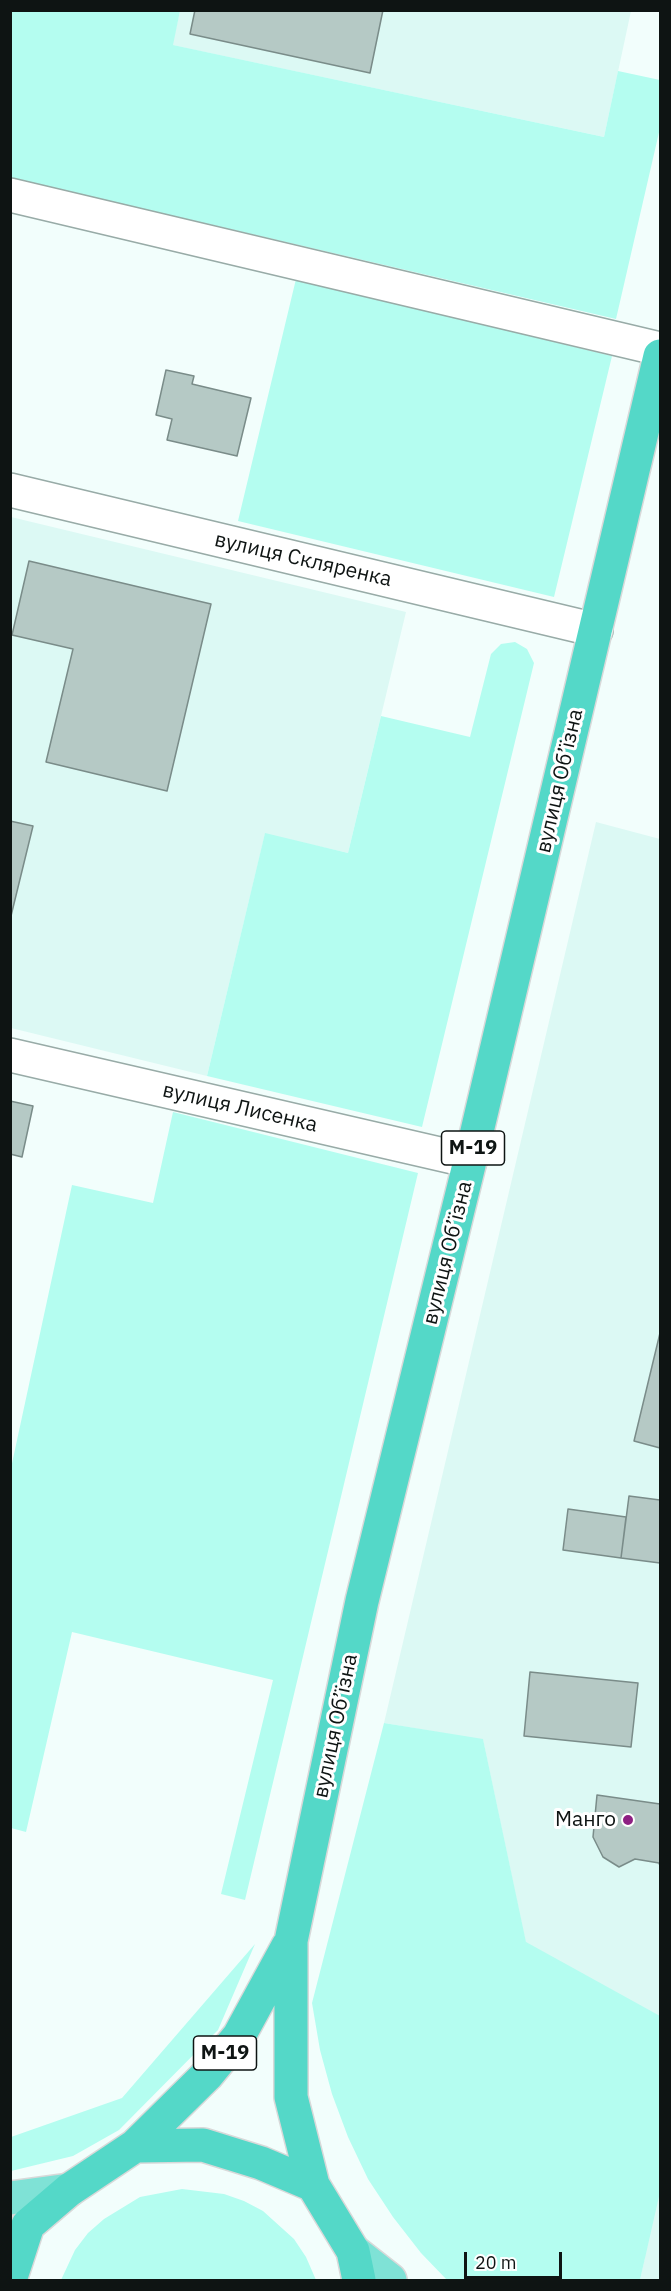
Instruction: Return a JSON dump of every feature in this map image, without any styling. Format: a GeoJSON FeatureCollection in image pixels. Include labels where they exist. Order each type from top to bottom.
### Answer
{"type":"FeatureCollection","features":[{"type":"Feature","properties":{"kind":"highway","name":"вулиця Об’їзна"},"geometry":{"type":"LineString","coordinates":[[291,1941],[362,1601],[470,1161],[596,630],[656,394],[660,356]]}},
{"type":"Feature","properties":{"kind":"highway","name":"М-19"},"geometry":{"type":"LineString","coordinates":[[10,2280],[28,2225],[69,2190],[135,2146],[207,2075],[239,2036],[291,1941]]}},
{"type":"Feature","properties":{"kind":"highway","name":"М-19"},"geometry":{"type":"LineString","coordinates":[[291,1941],[291,2097],[313,2185],[356,2266]]}},
{"type":"Feature","properties":{"kind":"highway"},"geometry":{"type":"LineString","coordinates":[[135,2146],[203,2145],[261,2163],[313,2185]]}},
{"type":"Feature","properties":{"kind":"main road"},"geometry":{"type":"LineString","coordinates":[[10,2198],[69,2190]]}},
{"type":"Feature","properties":{"kind":"main road"},"geometry":{"type":"LineString","coordinates":[[356,2266],[390,2280]]}},
{"type":"Feature","properties":{"kind":"street"},"geometry":{"type":"LineString","coordinates":[[10,195],[660,349]]}},
{"type":"Feature","properties":{"kind":"street","name":"вулиця Скляренка"},"geometry":{"type":"LineString","coordinates":[[10,490],[596,630]]}},
{"type":"Feature","properties":{"kind":"street","name":"вулиця Лисенка"},"geometry":{"type":"LineString","coordinates":[[10,1055],[470,1161]]}},
{"type":"Feature","properties":{"kind":"shaded area"},"geometry":{"type":"Polygon","coordinates":[[[180,11],[631,11],[604,137],[172,45],[180,11]]]}},
{"type":"Feature","properties":{"kind":"shaded area"},"geometry":{"type":"Polygon","coordinates":[[[11,517],[406,612],[348,853],[265,834],[207,1076],[11,1028],[11,517]]]}},
{"type":"Feature","properties":{"kind":"shaded area"},"geometry":{"type":"Polygon","coordinates":[[[596,822],[660,839],[660,2280],[640,2280],[645,2257],[564,2124],[483,1740],[384,1723],[596,822]]]}},
{"type":"Feature","properties":{"kind":"green space"},"geometry":{"type":"Polygon","coordinates":[[[11,10],[180,11],[173,45],[604,137],[618,71],[660,80],[660,128],[616,319],[11,178],[11,10]]]}},
{"type":"Feature","properties":{"kind":"green space"},"geometry":{"type":"Polygon","coordinates":[[[296,279],[612,356],[554,597],[238,521],[296,279]]]}},
{"type":"Feature","properties":{"kind":"green space"},"geometry":{"type":"Polygon","coordinates":[[[515,642],[527,649],[534,663],[422,1127],[207,1076],[265,833],[348,853],[381,716],[470,737],[491,654],[501,644],[515,642]]]}},
{"type":"Feature","properties":{"kind":"green space"},"geometry":{"type":"Polygon","coordinates":[[[173,1112],[418,1173],[245,1900],[221,1894],[273,1680],[72,1632],[26,1832],[11,1828],[11,1468],[72,1185],[153,1203],[173,1112]]]}},
{"type":"Feature","properties":{"kind":"green space"},"geometry":{"type":"Polygon","coordinates":[[[384,1723],[483,1739],[526,1942],[660,2016],[660,2192],[640,2280],[447,2280],[421,2253],[393,2217],[368,2179],[348,2137],[332,2094],[320,2050],[312,2003],[384,1723]]]}},
{"type":"Feature","properties":{"kind":"green space"},"geometry":{"type":"Polygon","coordinates":[[[255,1944],[218,2030],[119,2130],[73,2156],[11,2171],[11,2137],[122,2098],[255,1944]]]}},
{"type":"Feature","properties":{"kind":"green space"},"geometry":{"type":"Polygon","coordinates":[[[182,2189],[224,2194],[263,2211],[294,2239],[306,2257],[316,2280],[61,2280],[75,2250],[88,2233],[104,2219],[140,2197],[182,2189]]]}},
{"type":"Feature","properties":{"kind":"building"},"geometry":{"type":"Polygon","coordinates":[[[195,10],[383,10],[370,73],[190,34],[195,10]]]}},
{"type":"Feature","properties":{"kind":"building"},"geometry":{"type":"Polygon","coordinates":[[[166,370],[194,376],[192,384],[251,398],[237,456],[167,440],[172,419],[156,415],[166,370]]]}},
{"type":"Feature","properties":{"kind":"building"},"geometry":{"type":"Polygon","coordinates":[[[29,561],[211,604],[167,791],[46,762],[73,649],[12,635],[29,561]]]}},
{"type":"Feature","properties":{"kind":"building"},"geometry":{"type":"Polygon","coordinates":[[[10,821],[33,826],[10,920],[10,821]]]}},
{"type":"Feature","properties":{"kind":"building"},"geometry":{"type":"Polygon","coordinates":[[[10,1101],[33,1106],[22,1157],[10,1154],[10,1101]]]}},
{"type":"Feature","properties":{"kind":"building"},"geometry":{"type":"Polygon","coordinates":[[[660,1333],[660,1448],[634,1441],[660,1333]]]}},
{"type":"Feature","properties":{"kind":"building"},"geometry":{"type":"Polygon","coordinates":[[[629,1496],[660,1500],[660,1563],[621,1558],[629,1496]]]}},
{"type":"Feature","properties":{"kind":"building"},"geometry":{"type":"Polygon","coordinates":[[[568,1509],[626,1517],[621,1558],[563,1550],[568,1509]]]}},
{"type":"Feature","properties":{"kind":"building"},"geometry":{"type":"Polygon","coordinates":[[[530,1672],[638,1683],[631,1747],[524,1736],[530,1672]]]}},
{"type":"Feature","properties":{"kind":"building","name":"Манго"},"geometry":{"type":"Polygon","coordinates":[[[597,1795],[660,1804],[660,1866],[659,1863],[635,1859],[619,1867],[603,1857],[593,1837],[597,1795]]]}},
{"type":"Feature","properties":{"kind":"place","name":"Манго"},"geometry":{"type":"Point","coordinates":[628,1820]}}]}
